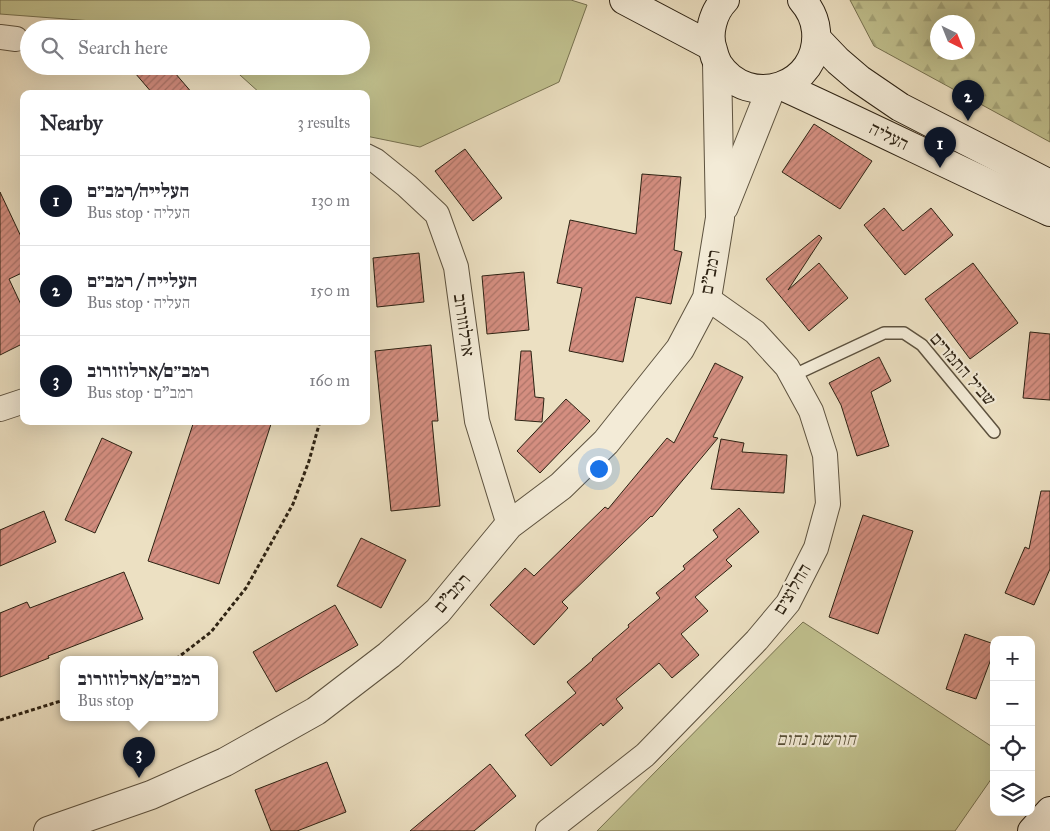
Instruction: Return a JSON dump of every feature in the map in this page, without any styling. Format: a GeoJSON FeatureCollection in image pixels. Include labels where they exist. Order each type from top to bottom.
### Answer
{"type":"FeatureCollection","features":[{"type":"Feature","properties":{"kind":"street"},"geometry":{"type":"LineString","coordinates":[[624,0],[714,54]]}},
{"type":"Feature","properties":{"kind":"street","name":"רמב\"ם"},"geometry":{"type":"LineString","coordinates":[[48,831],[151,795],[225,762],[316,711],[389,655],[438,611],[509,525],[561,486],[606,442],[680,348],[707,298],[720,218],[714,54],[711,30],[715,15],[725,0]]}},
{"type":"Feature","properties":{"kind":"street"},"geometry":{"type":"LineString","coordinates":[[776,87],[795,79],[806,68],[814,54],[817,39],[815,22],[809,7],[802,0]]}},
{"type":"Feature","properties":{"kind":"street","name":"העליה"},"geometry":{"type":"LineString","coordinates":[[817,39],[859,79],[900,107],[1050,184]]}},
{"type":"Feature","properties":{"kind":"street","name":"העליה"},"geometry":{"type":"LineString","coordinates":[[714,54],[727,75],[740,84],[755,89],[776,87],[885,133],[967,174],[1050,212]]}},
{"type":"Feature","properties":{"kind":"street","name":"רמב\"ם"},"geometry":{"type":"LineString","coordinates":[[720,218],[776,87]]}},
{"type":"Feature","properties":{"kind":"street","name":"ארלוזורוב"},"geometry":{"type":"LineString","coordinates":[[370,158],[407,186],[437,214],[456,267],[477,421],[509,525]]}},
{"type":"Feature","properties":{"kind":"street","name":"החלוצים"},"geometry":{"type":"LineString","coordinates":[[548,831],[645,755],[757,640],[788,603],[816,548],[828,504],[825,455],[811,411],[787,367],[755,332],[707,298]]}},
{"type":"Feature","properties":{"kind":"street"},"geometry":{"type":"LineString","coordinates":[[0,409],[20,402]]}},
{"type":"Feature","properties":{"kind":"street"},"geometry":{"type":"LineString","coordinates":[[1032,831],[1050,811]]}},
{"type":"Feature","properties":{"kind":"lane","name":"שביל התמרים"},"geometry":{"type":"LineString","coordinates":[[792,376],[884,333],[904,334],[922,344],[994,432]]}},
{"type":"Feature","properties":{"kind":"path"},"geometry":{"type":"LineString","coordinates":[[180,656],[211,632],[246,588],[293,504],[309,461],[319,425]]}},
{"type":"Feature","properties":{"kind":"path"},"geometry":{"type":"LineString","coordinates":[[0,720],[60,701]]}},
{"type":"Feature","properties":{"kind":"green space"},"geometry":{"type":"Polygon","coordinates":[[[0,0],[571,0],[587,5],[559,82],[420,147],[370,137],[370,90],[257,90],[240,75],[370,75],[370,20],[79,20],[0,14],[0,0]]]}},
{"type":"Feature","properties":{"kind":"green space"},"geometry":{"type":"Polygon","coordinates":[[[850,0],[1050,0],[1050,142],[874,46],[850,0]]]}},
{"type":"Feature","properties":{"kind":"green space","name":"חורשת נחום"},"geometry":{"type":"Polygon","coordinates":[[[803,622],[990,745],[990,781],[955,831],[597,831],[803,622]]]}},
{"type":"Feature","properties":{"kind":"building"},"geometry":{"type":"Polygon","coordinates":[[[137,75],[177,75],[190,90],[150,90],[137,75]]]}},
{"type":"Feature","properties":{"kind":"building"},"geometry":{"type":"Polygon","coordinates":[[[814,124],[872,161],[840,209],[782,172],[814,124]]]}},
{"type":"Feature","properties":{"kind":"building"},"geometry":{"type":"Polygon","coordinates":[[[465,149],[502,198],[473,221],[435,171],[465,149]]]}},
{"type":"Feature","properties":{"kind":"building"},"geometry":{"type":"Polygon","coordinates":[[[642,174],[681,177],[674,250],[682,252],[671,304],[636,297],[623,362],[569,351],[582,288],[557,283],[570,220],[636,234],[642,174]]]}},
{"type":"Feature","properties":{"kind":"building"},"geometry":{"type":"Polygon","coordinates":[[[0,192],[20,234],[20,274],[9,279],[20,302],[20,345],[0,355],[0,192]]]}},
{"type":"Feature","properties":{"kind":"building"},"geometry":{"type":"Polygon","coordinates":[[[884,208],[903,231],[931,208],[953,235],[905,275],[864,225],[884,208]]]}},
{"type":"Feature","properties":{"kind":"building"},"geometry":{"type":"Polygon","coordinates":[[[819,235],[822,238],[788,290],[819,263],[848,298],[809,331],[766,279],[819,235]]]}},
{"type":"Feature","properties":{"kind":"building"},"geometry":{"type":"Polygon","coordinates":[[[419,253],[424,302],[377,307],[373,258],[419,253]]]}},
{"type":"Feature","properties":{"kind":"building"},"geometry":{"type":"Polygon","coordinates":[[[973,263],[1018,323],[970,359],[925,299],[973,263]]]}},
{"type":"Feature","properties":{"kind":"building"},"geometry":{"type":"Polygon","coordinates":[[[524,272],[529,330],[487,334],[482,276],[524,272]]]}},
{"type":"Feature","properties":{"kind":"building"},"geometry":{"type":"Polygon","coordinates":[[[1030,332],[1050,334],[1050,400],[1023,398],[1030,332]]]}},
{"type":"Feature","properties":{"kind":"building"},"geometry":{"type":"Polygon","coordinates":[[[431,345],[438,421],[432,421],[440,506],[391,511],[375,351],[431,345]]]}},
{"type":"Feature","properties":{"kind":"building"},"geometry":{"type":"Polygon","coordinates":[[[521,351],[531,351],[535,397],[544,398],[542,422],[515,420],[521,351]]]}},
{"type":"Feature","properties":{"kind":"building"},"geometry":{"type":"Polygon","coordinates":[[[879,357],[891,381],[871,392],[889,446],[857,456],[841,405],[829,383],[879,357]]]}},
{"type":"Feature","properties":{"kind":"building"},"geometry":{"type":"Polygon","coordinates":[[[715,363],[743,377],[713,437],[718,438],[652,517],[562,602],[568,608],[534,645],[490,605],[525,568],[534,576],[605,507],[608,509],[667,438],[674,443],[715,363]]]}},
{"type":"Feature","properties":{"kind":"building"},"geometry":{"type":"Polygon","coordinates":[[[566,399],[590,421],[540,473],[517,451],[566,399]]]}},
{"type":"Feature","properties":{"kind":"building"},"geometry":{"type":"Polygon","coordinates":[[[193,425],[271,425],[219,584],[148,561],[193,425]]]}},
{"type":"Feature","properties":{"kind":"building"},"geometry":{"type":"Polygon","coordinates":[[[102,438],[132,452],[95,533],[65,520],[102,438]]]}},
{"type":"Feature","properties":{"kind":"building"},"geometry":{"type":"Polygon","coordinates":[[[721,439],[744,443],[742,452],[787,455],[784,493],[711,489],[721,439]]]}},
{"type":"Feature","properties":{"kind":"building"},"geometry":{"type":"Polygon","coordinates":[[[1041,491],[1050,491],[1050,569],[1034,605],[1005,593],[1025,547],[1029,549],[1041,491]]]}},
{"type":"Feature","properties":{"kind":"building"},"geometry":{"type":"Polygon","coordinates":[[[739,508],[759,532],[726,560],[732,566],[695,597],[708,611],[681,634],[699,655],[672,678],[659,663],[616,699],[623,708],[603,726],[601,723],[551,766],[525,735],[576,693],[567,682],[660,598],[656,593],[685,569],[683,566],[718,537],[713,530],[739,508]]]}},
{"type":"Feature","properties":{"kind":"building"},"geometry":{"type":"Polygon","coordinates":[[[44,511],[56,542],[0,566],[0,530],[44,511]]]}},
{"type":"Feature","properties":{"kind":"building"},"geometry":{"type":"Polygon","coordinates":[[[863,515],[913,531],[878,634],[829,617],[863,515]]]}},
{"type":"Feature","properties":{"kind":"building"},"geometry":{"type":"Polygon","coordinates":[[[361,538],[406,560],[381,608],[337,586],[361,538]]]}},
{"type":"Feature","properties":{"kind":"building"},"geometry":{"type":"Polygon","coordinates":[[[124,572],[143,619],[0,677],[0,613],[27,602],[30,608],[124,572]]]}},
{"type":"Feature","properties":{"kind":"building"},"geometry":{"type":"Polygon","coordinates":[[[335,605],[358,645],[276,692],[253,652],[335,605]]]}},
{"type":"Feature","properties":{"kind":"building"},"geometry":{"type":"Polygon","coordinates":[[[965,634],[990,643],[990,662],[976,699],[946,689],[965,634]]]}},
{"type":"Feature","properties":{"kind":"building"},"geometry":{"type":"Polygon","coordinates":[[[327,762],[346,812],[297,831],[271,831],[255,790],[327,762]]]}},
{"type":"Feature","properties":{"kind":"building"},"geometry":{"type":"Polygon","coordinates":[[[490,764],[516,796],[474,831],[410,831],[490,764]]]}},
{"type":"Feature","properties":{"kind":"place","name":"העלייה / רמב״ם"},"geometry":{"type":"Point","coordinates":[968,121]}},
{"type":"Feature","properties":{"kind":"place","name":"העלייה/רמב״ם"},"geometry":{"type":"Point","coordinates":[940,168]}},
{"type":"Feature","properties":{"kind":"place","name":"רמב״ם/ארלוזורוב"},"geometry":{"type":"Point","coordinates":[139,778]}}]}
